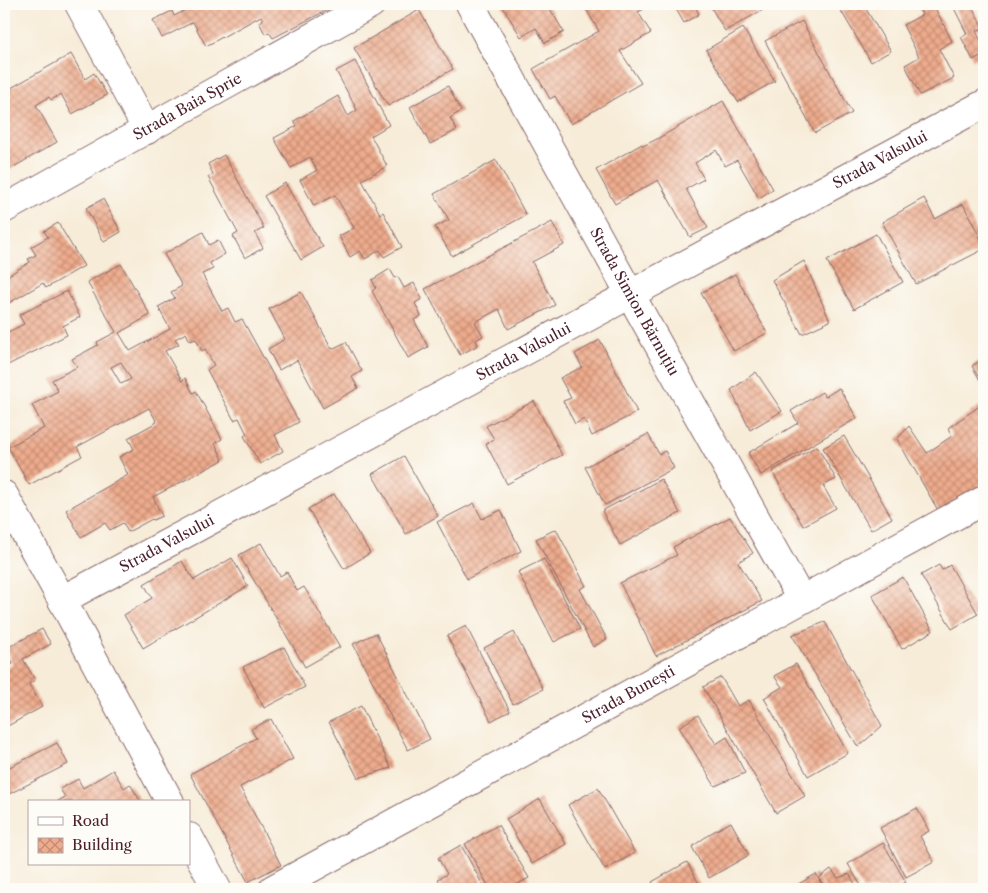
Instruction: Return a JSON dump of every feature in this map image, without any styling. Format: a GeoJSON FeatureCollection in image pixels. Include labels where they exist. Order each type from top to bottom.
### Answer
{"type":"FeatureCollection","features":[{"type":"Feature","properties":{"kind":"street"},"geometry":{"type":"LineString","coordinates":[[79,4],[147,130]]}},
{"type":"Feature","properties":{"kind":"street","name":"Strada Baia Sprie"},"geometry":{"type":"LineString","coordinates":[[4,209],[371,4]]}},
{"type":"Feature","properties":{"kind":"street","name":"Strada Simion Bărnuțiu"},"geometry":{"type":"LineString","coordinates":[[470,4],[801,599]]}},
{"type":"Feature","properties":{"kind":"street","name":"Strada Valsului"},"geometry":{"type":"LineString","coordinates":[[62,600],[984,104]]}},
{"type":"Feature","properties":{"kind":"street"},"geometry":{"type":"LineString","coordinates":[[4,495],[169,800]]}},
{"type":"Feature","properties":{"kind":"street","name":"Strada Bunești"},"geometry":{"type":"LineString","coordinates":[[273,889],[984,500]]}},
{"type":"Feature","properties":{"kind":"street"},"geometry":{"type":"LineString","coordinates":[[190,839],[217,889]]}},
{"type":"Feature","properties":{"kind":"building"},"geometry":{"type":"Polygon","coordinates":[[[198,4],[329,4],[331,8],[273,38],[269,32],[265,34],[259,22],[263,20],[261,16],[206,46],[193,22],[162,38],[153,20],[172,11],[174,16],[198,4]]]}},
{"type":"Feature","properties":{"kind":"building"},"geometry":{"type":"Polygon","coordinates":[[[501,4],[547,4],[564,32],[545,43],[536,28],[521,37],[501,4]]]}},
{"type":"Feature","properties":{"kind":"building"},"geometry":{"type":"Polygon","coordinates":[[[583,4],[653,4],[638,12],[651,33],[620,51],[641,83],[571,124],[555,96],[550,99],[533,69],[599,31],[583,4]]]}},
{"type":"Feature","properties":{"kind":"building"},"geometry":{"type":"Polygon","coordinates":[[[673,4],[694,4],[699,14],[684,23],[673,4]]]}},
{"type":"Feature","properties":{"kind":"building"},"geometry":{"type":"Polygon","coordinates":[[[709,4],[733,4],[734,6],[738,4],[781,4],[772,9],[770,6],[725,31],[709,4]]]}},
{"type":"Feature","properties":{"kind":"building"},"geometry":{"type":"Polygon","coordinates":[[[837,4],[863,4],[891,51],[871,62],[837,4]]]}},
{"type":"Feature","properties":{"kind":"building"},"geometry":{"type":"Polygon","coordinates":[[[917,4],[933,4],[952,41],[939,49],[954,78],[920,95],[905,65],[919,57],[903,25],[922,15],[917,4]]]}},
{"type":"Feature","properties":{"kind":"building"},"geometry":{"type":"Polygon","coordinates":[[[952,4],[971,4],[983,28],[976,31],[984,47],[984,54],[973,60],[961,37],[967,34],[952,4]]]}},
{"type":"Feature","properties":{"kind":"building"},"geometry":{"type":"Polygon","coordinates":[[[419,10],[453,69],[388,106],[354,48],[419,10]]]}},
{"type":"Feature","properties":{"kind":"building"},"geometry":{"type":"Polygon","coordinates":[[[802,21],[852,113],[815,133],[765,41],[802,21]]]}},
{"type":"Feature","properties":{"kind":"building"},"geometry":{"type":"Polygon","coordinates":[[[743,28],[775,81],[738,102],[706,50],[743,28]]]}},
{"type":"Feature","properties":{"kind":"building"},"geometry":{"type":"Polygon","coordinates":[[[71,54],[85,79],[94,73],[107,95],[72,114],[61,94],[51,100],[49,97],[36,105],[57,142],[5,172],[4,116],[7,114],[4,108],[4,92],[71,54]]]}},
{"type":"Feature","properties":{"kind":"building"},"geometry":{"type":"Polygon","coordinates":[[[355,61],[389,125],[371,136],[387,166],[362,180],[380,214],[383,212],[402,247],[384,257],[380,250],[365,259],[360,251],[350,257],[339,236],[354,228],[335,195],[314,206],[300,180],[317,170],[310,157],[291,168],[274,138],[297,126],[294,121],[338,96],[348,116],[357,110],[336,71],[355,61]]]}},
{"type":"Feature","properties":{"kind":"building"},"geometry":{"type":"Polygon","coordinates":[[[448,86],[461,111],[450,118],[457,130],[430,144],[410,107],[448,86]]]}},
{"type":"Feature","properties":{"kind":"building"},"geometry":{"type":"Polygon","coordinates":[[[723,101],[773,189],[759,198],[737,160],[725,166],[716,150],[695,163],[704,179],[686,189],[708,228],[690,237],[658,180],[615,204],[596,170],[642,144],[643,146],[657,139],[723,101]]]}},
{"type":"Feature","properties":{"kind":"building"},"geometry":{"type":"Polygon","coordinates":[[[224,155],[264,228],[255,233],[263,248],[245,258],[233,236],[238,233],[208,177],[213,174],[208,164],[224,155]]]}},
{"type":"Feature","properties":{"kind":"building"},"geometry":{"type":"Polygon","coordinates":[[[496,160],[526,215],[452,256],[435,227],[449,220],[434,194],[496,160]]]}},
{"type":"Feature","properties":{"kind":"building"},"geometry":{"type":"Polygon","coordinates":[[[285,183],[323,247],[301,260],[264,196],[285,183]]]}},
{"type":"Feature","properties":{"kind":"building"},"geometry":{"type":"Polygon","coordinates":[[[924,198],[935,219],[963,204],[984,245],[984,249],[916,284],[882,222],[924,198]]]}},
{"type":"Feature","properties":{"kind":"building"},"geometry":{"type":"Polygon","coordinates":[[[103,199],[121,232],[104,242],[86,208],[103,199]]]}},
{"type":"Feature","properties":{"kind":"building"},"geometry":{"type":"Polygon","coordinates":[[[552,222],[564,245],[532,262],[555,305],[508,329],[499,309],[475,322],[483,336],[476,340],[478,345],[460,355],[425,289],[552,222]]]}},
{"type":"Feature","properties":{"kind":"building"},"geometry":{"type":"Polygon","coordinates":[[[58,223],[84,266],[46,288],[43,283],[4,306],[4,278],[30,262],[28,259],[36,255],[31,247],[48,237],[44,231],[58,223]]]}},
{"type":"Feature","properties":{"kind":"building"},"geometry":{"type":"Polygon","coordinates":[[[203,232],[209,245],[218,240],[225,254],[210,263],[213,269],[202,274],[222,311],[228,308],[235,322],[242,319],[299,422],[275,435],[283,451],[260,464],[244,436],[247,434],[239,418],[234,420],[207,370],[214,365],[205,349],[202,351],[196,339],[190,341],[186,333],[175,339],[179,344],[165,351],[182,381],[185,378],[193,393],[196,391],[222,439],[215,443],[223,460],[153,497],[162,516],[152,519],[128,532],[123,523],[110,530],[105,523],[81,537],[66,510],[128,475],[119,457],[134,449],[128,438],[157,422],[149,408],[77,447],[82,456],[29,485],[8,447],[44,428],[32,405],[58,391],[52,380],[77,367],[72,359],[98,345],[97,342],[116,332],[87,282],[121,264],[150,315],[119,333],[130,351],[170,329],[158,307],[175,298],[171,292],[182,286],[164,254],[203,232]],[[121,362],[111,367],[121,384],[131,379],[121,362]]]}},
{"type":"Feature","properties":{"kind":"building"},"geometry":{"type":"Polygon","coordinates":[[[876,234],[903,282],[854,309],[827,261],[876,234]]]}},
{"type":"Feature","properties":{"kind":"building"},"geometry":{"type":"Polygon","coordinates":[[[804,261],[830,321],[802,334],[772,280],[804,261]]]}},
{"type":"Feature","properties":{"kind":"building"},"geometry":{"type":"Polygon","coordinates":[[[390,269],[395,278],[398,277],[404,288],[414,283],[422,299],[415,303],[421,316],[414,320],[428,347],[408,358],[372,291],[376,288],[372,280],[390,269]]]}},
{"type":"Feature","properties":{"kind":"building"},"geometry":{"type":"Polygon","coordinates":[[[735,274],[767,333],[734,351],[701,293],[735,274]]]}},
{"type":"Feature","properties":{"kind":"building"},"geometry":{"type":"Polygon","coordinates":[[[67,291],[80,317],[63,326],[67,335],[4,367],[4,334],[24,324],[19,315],[67,291]]]}},
{"type":"Feature","properties":{"kind":"building"},"geometry":{"type":"Polygon","coordinates":[[[301,292],[332,349],[346,342],[362,371],[352,377],[358,388],[323,408],[297,360],[279,370],[268,349],[285,339],[269,309],[301,292]]]}},
{"type":"Feature","properties":{"kind":"building"},"geometry":{"type":"Polygon","coordinates":[[[600,340],[637,412],[592,436],[584,419],[575,424],[563,401],[571,398],[560,378],[582,367],[575,354],[600,340]]]}},
{"type":"Feature","properties":{"kind":"building"},"geometry":{"type":"Polygon","coordinates":[[[984,358],[984,387],[972,366],[984,358]]]}},
{"type":"Feature","properties":{"kind":"building"},"geometry":{"type":"Polygon","coordinates":[[[756,372],[782,411],[750,430],[731,390],[756,372]]]}},
{"type":"Feature","properties":{"kind":"building"},"geometry":{"type":"Polygon","coordinates":[[[839,388],[857,418],[761,475],[748,453],[798,423],[791,411],[822,392],[825,397],[839,388]]]}},
{"type":"Feature","properties":{"kind":"building"},"geometry":{"type":"Polygon","coordinates":[[[534,401],[562,455],[507,484],[486,444],[494,439],[486,426],[534,401]]]}},
{"type":"Feature","properties":{"kind":"building"},"geometry":{"type":"Polygon","coordinates":[[[981,405],[984,411],[984,489],[939,512],[897,439],[909,426],[927,453],[952,436],[948,428],[981,405]]]}},
{"type":"Feature","properties":{"kind":"building"},"geometry":{"type":"Polygon","coordinates":[[[648,434],[659,454],[665,451],[674,468],[605,505],[585,467],[648,434]]]}},
{"type":"Feature","properties":{"kind":"building"},"geometry":{"type":"Polygon","coordinates":[[[844,436],[892,518],[871,530],[823,448],[844,436]]]}},
{"type":"Feature","properties":{"kind":"building"},"geometry":{"type":"Polygon","coordinates":[[[817,446],[836,479],[823,486],[836,508],[803,526],[772,471],[817,446]]]}},
{"type":"Feature","properties":{"kind":"building"},"geometry":{"type":"Polygon","coordinates":[[[404,456],[438,516],[406,534],[372,474],[404,456]]]}},
{"type":"Feature","properties":{"kind":"building"},"geometry":{"type":"Polygon","coordinates":[[[661,479],[680,513],[620,545],[602,511],[661,479]]]}},
{"type":"Feature","properties":{"kind":"building"},"geometry":{"type":"Polygon","coordinates":[[[334,494],[370,553],[344,569],[308,509],[334,494]]]}},
{"type":"Feature","properties":{"kind":"building"},"geometry":{"type":"Polygon","coordinates":[[[474,503],[482,519],[501,510],[521,551],[467,579],[437,522],[474,503]]]}},
{"type":"Feature","properties":{"kind":"building"},"geometry":{"type":"Polygon","coordinates":[[[730,517],[753,553],[738,562],[762,601],[656,656],[620,583],[677,555],[673,547],[730,517]]]}},
{"type":"Feature","properties":{"kind":"building"},"geometry":{"type":"Polygon","coordinates":[[[556,529],[586,586],[580,589],[607,639],[593,647],[536,539],[556,529]]]}},
{"type":"Feature","properties":{"kind":"building"},"geometry":{"type":"Polygon","coordinates":[[[261,543],[280,576],[287,572],[297,591],[304,587],[340,647],[305,667],[239,555],[261,543]]]}},
{"type":"Feature","properties":{"kind":"building"},"geometry":{"type":"Polygon","coordinates":[[[232,558],[248,586],[143,648],[124,615],[152,598],[144,584],[182,561],[194,580],[232,558]]]}},
{"type":"Feature","properties":{"kind":"building"},"geometry":{"type":"Polygon","coordinates":[[[544,559],[580,629],[554,642],[518,572],[544,559]]]}},
{"type":"Feature","properties":{"kind":"building"},"geometry":{"type":"Polygon","coordinates":[[[939,565],[942,570],[950,565],[978,614],[952,629],[921,575],[939,565]]]}},
{"type":"Feature","properties":{"kind":"building"},"geometry":{"type":"Polygon","coordinates":[[[903,577],[933,631],[902,649],[872,595],[903,577]]]}},
{"type":"Feature","properties":{"kind":"building"},"geometry":{"type":"Polygon","coordinates":[[[825,622],[882,726],[858,747],[792,635],[825,622]]]}},
{"type":"Feature","properties":{"kind":"building"},"geometry":{"type":"Polygon","coordinates":[[[466,626],[510,711],[491,721],[447,636],[466,626]]]}},
{"type":"Feature","properties":{"kind":"building"},"geometry":{"type":"Polygon","coordinates":[[[42,629],[51,644],[23,659],[35,680],[29,684],[42,707],[4,728],[4,669],[13,664],[5,649],[42,629]]]}},
{"type":"Feature","properties":{"kind":"building"},"geometry":{"type":"Polygon","coordinates":[[[514,632],[543,689],[513,704],[484,648],[514,632]]]}},
{"type":"Feature","properties":{"kind":"building"},"geometry":{"type":"Polygon","coordinates":[[[376,633],[430,739],[408,750],[353,644],[376,633]]]}},
{"type":"Feature","properties":{"kind":"building"},"geometry":{"type":"Polygon","coordinates":[[[284,647],[305,687],[264,708],[243,667],[284,647]]]}},
{"type":"Feature","properties":{"kind":"building"},"geometry":{"type":"Polygon","coordinates":[[[796,664],[848,753],[808,776],[764,698],[782,687],[774,676],[796,664]]]}},
{"type":"Feature","properties":{"kind":"building"},"geometry":{"type":"Polygon","coordinates":[[[721,677],[738,706],[749,700],[805,796],[776,813],[703,687],[721,677]]]}},
{"type":"Feature","properties":{"kind":"building"},"geometry":{"type":"Polygon","coordinates":[[[361,706],[391,768],[358,778],[329,722],[361,706]]]}},
{"type":"Feature","properties":{"kind":"building"},"geometry":{"type":"Polygon","coordinates":[[[698,715],[716,744],[727,737],[745,773],[715,786],[679,727],[698,715]]]}},
{"type":"Feature","properties":{"kind":"building"},"geometry":{"type":"Polygon","coordinates":[[[271,719],[293,759],[240,787],[281,865],[248,882],[190,774],[256,738],[251,729],[271,719]]]}},
{"type":"Feature","properties":{"kind":"building"},"geometry":{"type":"Polygon","coordinates":[[[57,743],[68,764],[5,796],[4,770],[57,743]]]}},
{"type":"Feature","properties":{"kind":"building"},"geometry":{"type":"Polygon","coordinates":[[[113,770],[124,788],[130,784],[140,800],[60,800],[65,797],[60,789],[78,779],[83,788],[113,770]]]}},
{"type":"Feature","properties":{"kind":"building"},"geometry":{"type":"Polygon","coordinates":[[[598,788],[635,853],[605,870],[568,805],[598,788]]]}},
{"type":"Feature","properties":{"kind":"building"},"geometry":{"type":"Polygon","coordinates":[[[540,799],[566,844],[532,864],[506,819],[540,799]]]}},
{"type":"Feature","properties":{"kind":"building"},"geometry":{"type":"Polygon","coordinates":[[[917,808],[929,831],[920,836],[934,862],[906,877],[880,828],[917,808]]]}},
{"type":"Feature","properties":{"kind":"building"},"geometry":{"type":"Polygon","coordinates":[[[731,822],[749,855],[709,878],[692,847],[711,833],[731,822]]]}},
{"type":"Feature","properties":{"kind":"building"},"geometry":{"type":"Polygon","coordinates":[[[498,825],[529,878],[509,889],[490,889],[465,844],[498,825]]]}},
{"type":"Feature","properties":{"kind":"building"},"geometry":{"type":"Polygon","coordinates":[[[883,843],[906,882],[897,887],[899,889],[863,889],[848,864],[883,843]]]}},
{"type":"Feature","properties":{"kind":"building"},"geometry":{"type":"Polygon","coordinates":[[[461,845],[485,889],[443,889],[438,879],[447,874],[438,858],[461,845]]]}},
{"type":"Feature","properties":{"kind":"building"},"geometry":{"type":"Polygon","coordinates":[[[687,862],[702,889],[656,889],[652,882],[687,862]]]}},
{"type":"Feature","properties":{"kind":"building"},"geometry":{"type":"Polygon","coordinates":[[[831,869],[838,878],[849,874],[858,889],[826,889],[819,878],[831,869]]]}},
{"type":"Feature","properties":{"kind":"building"},"geometry":{"type":"Polygon","coordinates":[[[816,874],[824,889],[797,889],[795,886],[816,874]]]}}]}
